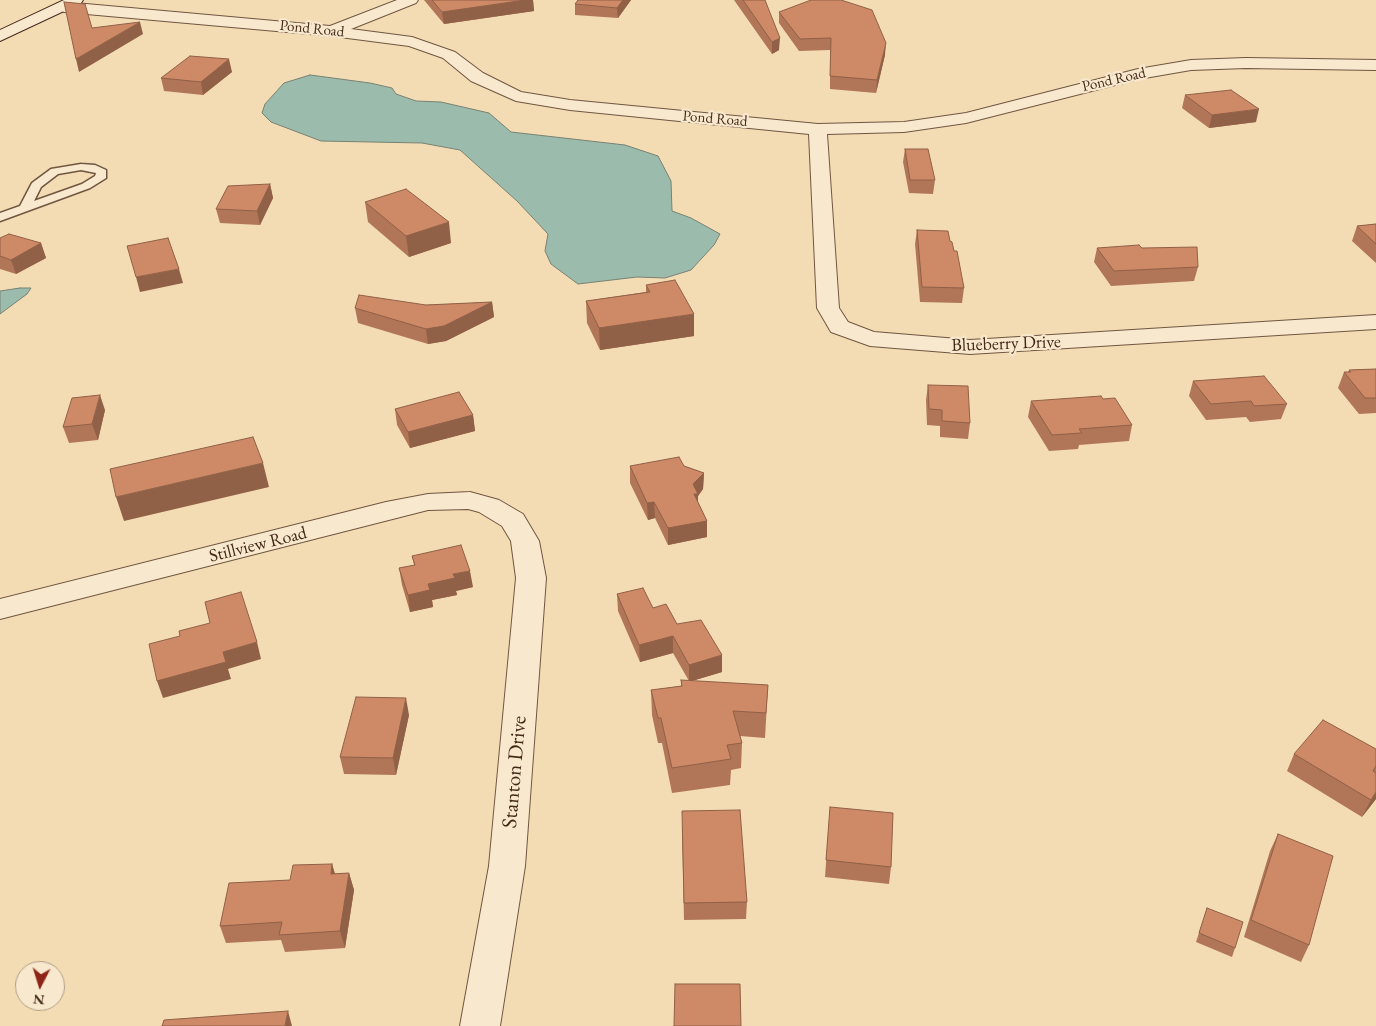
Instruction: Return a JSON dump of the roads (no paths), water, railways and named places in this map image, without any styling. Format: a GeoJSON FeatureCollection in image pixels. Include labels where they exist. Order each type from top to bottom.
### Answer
{"type":"FeatureCollection","features":[{"type":"Feature","properties":{"kind":"street"},"geometry":{"type":"LineString","coordinates":[[332,30],[411,0]]}},
{"type":"Feature","properties":{"kind":"street"},"geometry":{"type":"LineString","coordinates":[[0,36],[70,3]]}},
{"type":"Feature","properties":{"kind":"street","name":"Pond Road"},"geometry":{"type":"LineString","coordinates":[[70,3],[332,30],[412,42],[449,55],[477,77],[516,96],[570,105],[818,129],[904,127],[966,118],[1138,74],[1191,65],[1246,63],[1376,65]]}},
{"type":"Feature","properties":{"kind":"street","name":"Blueberry Drive"},"geometry":{"type":"LineString","coordinates":[[818,129],[828,308],[839,327],[870,339],[922,345],[990,347],[1376,322]]}},
{"type":"Feature","properties":{"kind":"street","name":"Stillview Road"},"geometry":{"type":"LineString","coordinates":[[0,609],[428,502],[470,500],[489,506],[513,520]]}},
{"type":"Feature","properties":{"kind":"street","name":"Stanton Drive"},"geometry":{"type":"LineString","coordinates":[[480,1026],[507,866],[531,578],[525,541],[513,520]]}},
{"type":"Feature","properties":{"kind":"lane"},"geometry":{"type":"LineString","coordinates":[[0,217],[25,208],[86,186],[100,178],[102,172],[95,168],[81,167],[55,171],[36,185],[25,208]]}}]}
